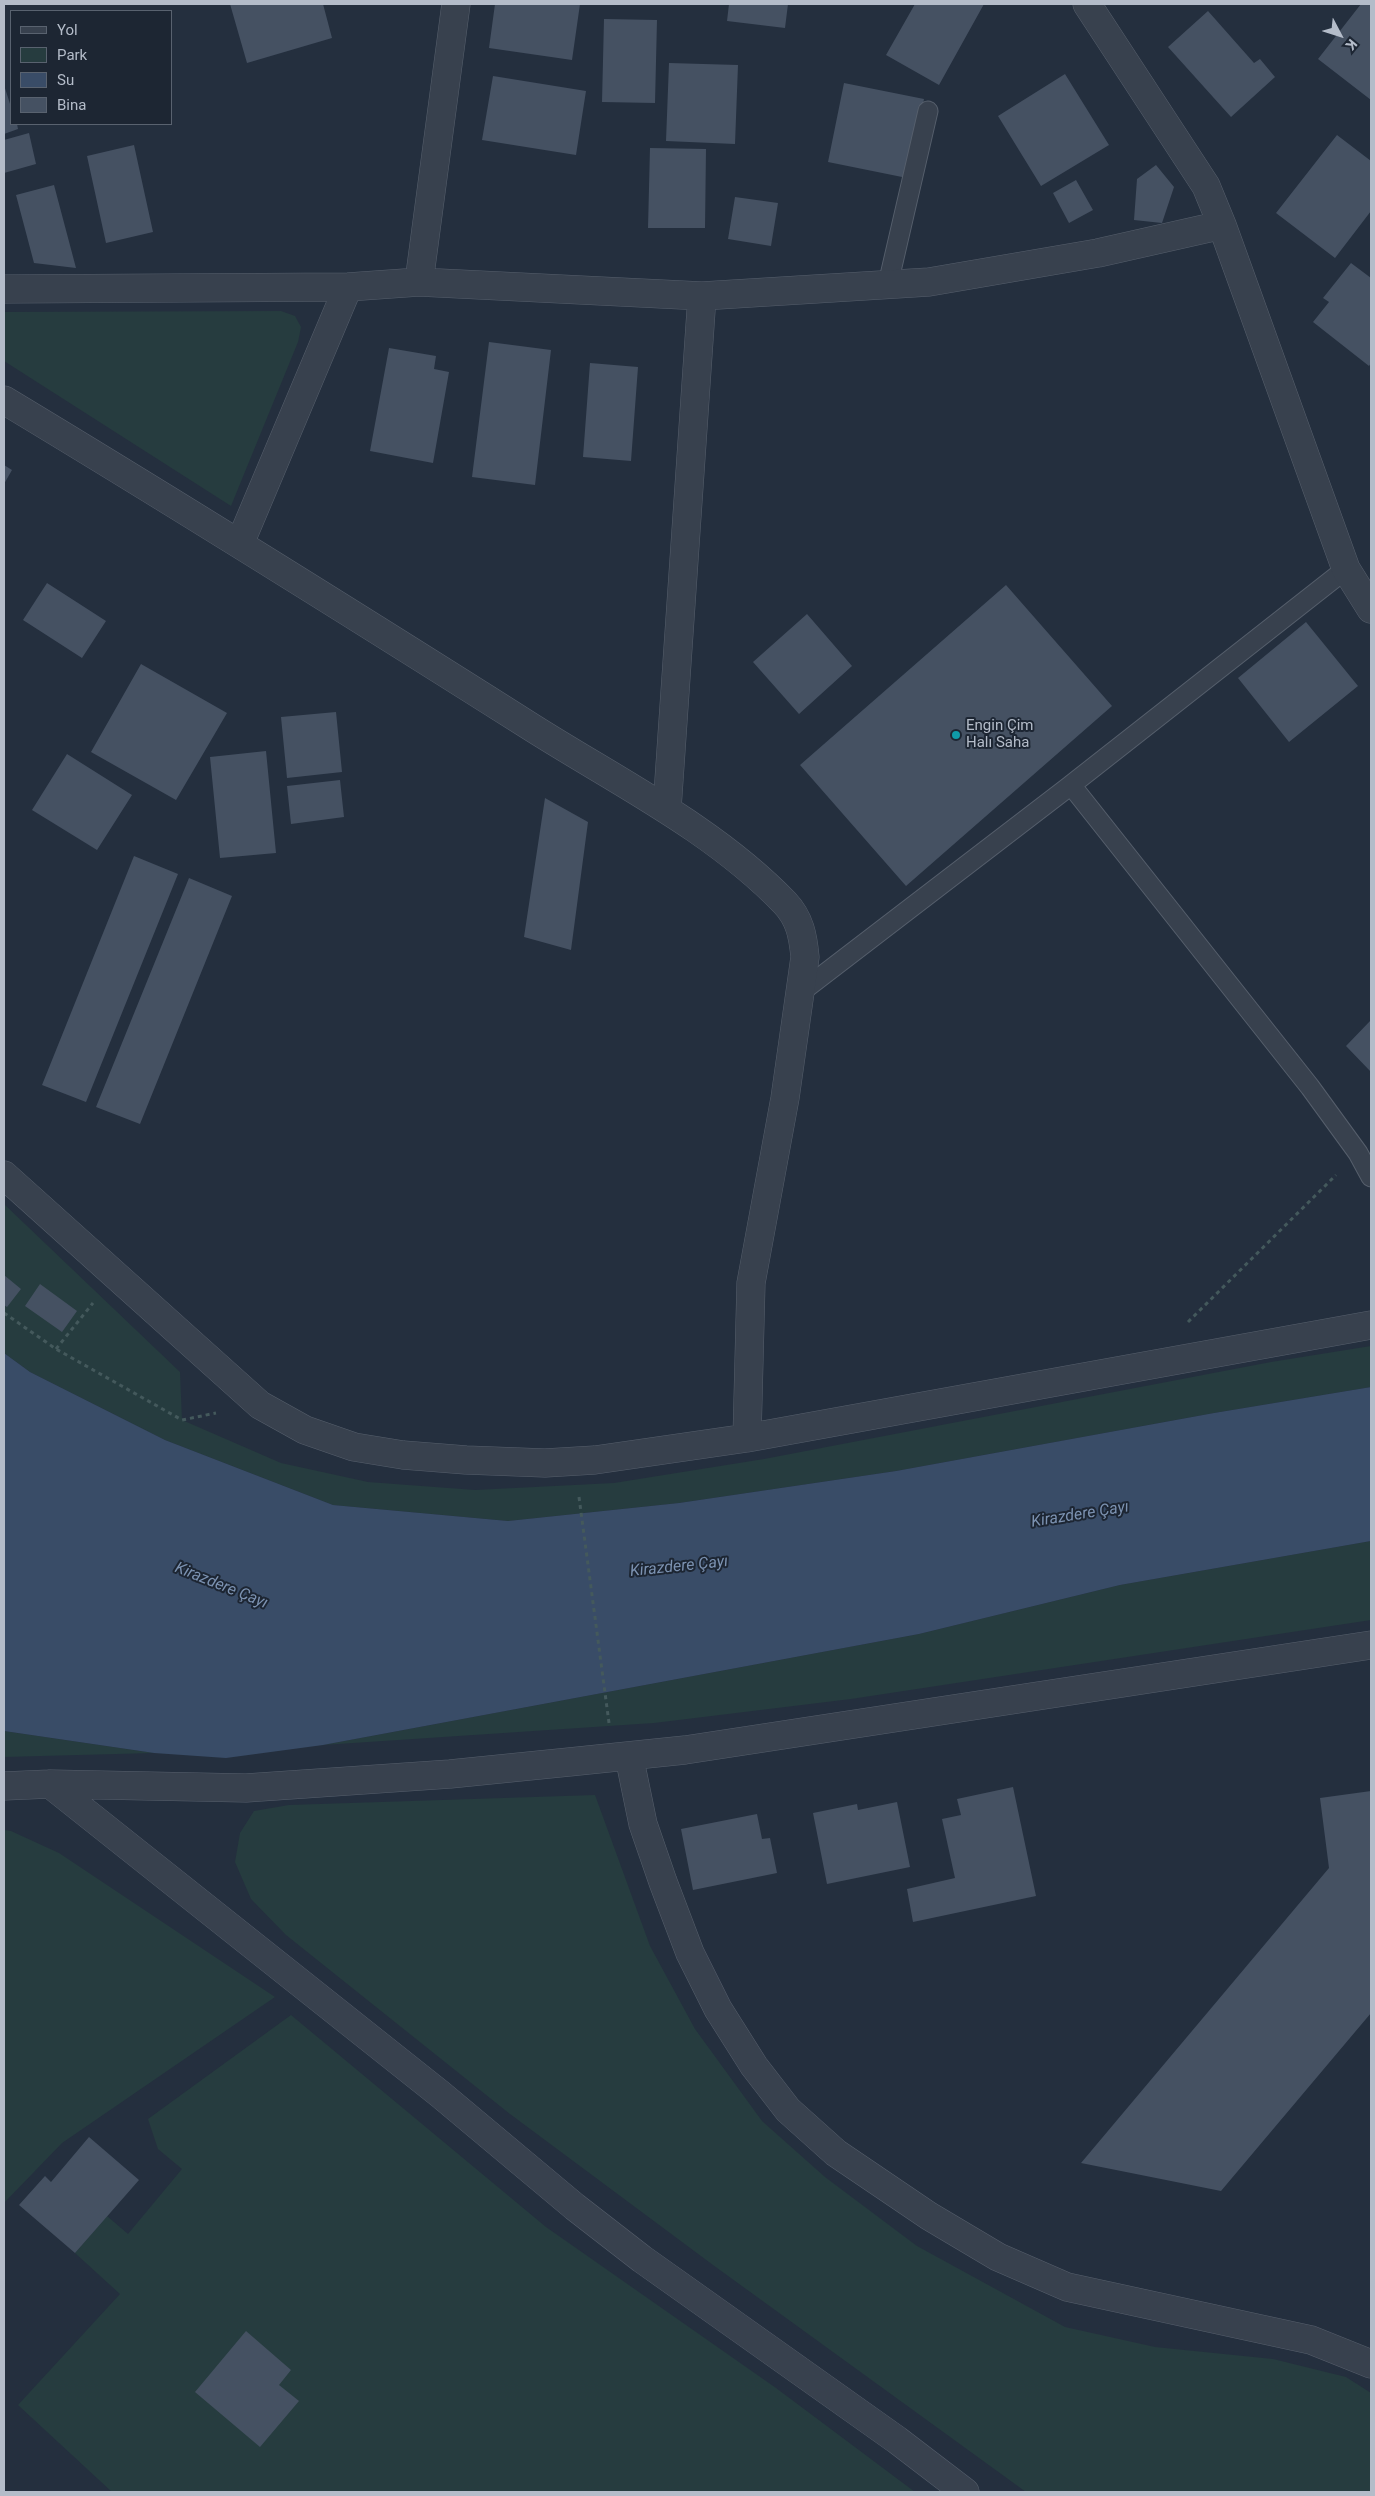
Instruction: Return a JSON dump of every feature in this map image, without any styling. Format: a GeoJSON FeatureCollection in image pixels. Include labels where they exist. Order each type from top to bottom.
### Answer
{"type":"FeatureCollection","features":[{"type":"Feature","properties":{"kind":"street"},"geometry":{"type":"LineString","coordinates":[[419,282],[456,4]]}},
{"type":"Feature","properties":{"kind":"street"},"geometry":{"type":"LineString","coordinates":[[1087,4],[1206,186],[1346,569],[1371,609]]}},
{"type":"Feature","properties":{"kind":"street"},"geometry":{"type":"LineString","coordinates":[[4,289],[348,287],[419,282],[702,296],[929,282],[1098,253],[1222,226]]}},
{"type":"Feature","properties":{"kind":"street"},"geometry":{"type":"LineString","coordinates":[[240,543],[348,287]]}},
{"type":"Feature","properties":{"kind":"street"},"geometry":{"type":"LineString","coordinates":[[667,809],[702,296]]}},
{"type":"Feature","properties":{"kind":"street"},"geometry":{"type":"LineString","coordinates":[[4,400],[240,543],[540,733],[667,809],[751,871],[786,904],[798,921],[804,938],[805,957],[785,1098],[751,1282],[747,1438]]}},
{"type":"Feature","properties":{"kind":"street"},"geometry":{"type":"LineString","coordinates":[[4,1175],[260,1405],[305,1430],[354,1447],[403,1455],[466,1460],[545,1463],[574,1462],[747,1438],[1371,1325]]}},
{"type":"Feature","properties":{"kind":"street"},"geometry":{"type":"LineString","coordinates":[[4,1786],[50,1784],[246,1788],[450,1774],[622,1757],[685,1750],[1371,1645]]}},
{"type":"Feature","properties":{"kind":"street"},"geometry":{"type":"LineString","coordinates":[[622,1757],[663,1882],[690,1953],[718,2009],[754,2066],[788,2110],[836,2153],[930,2216],[998,2257],[1067,2287],[1311,2340],[1371,2364]]}},
{"type":"Feature","properties":{"kind":"street"},"geometry":{"type":"LineString","coordinates":[[50,1784],[440,2094],[574,2207],[642,2259],[897,2440],[965,2492]]}},
{"type":"Feature","properties":{"kind":"lane"},"geometry":{"type":"LineString","coordinates":[[888,284],[928,111]]}},
{"type":"Feature","properties":{"kind":"lane"},"geometry":{"type":"LineString","coordinates":[[801,992],[1071,785],[1346,569]]}},
{"type":"Feature","properties":{"kind":"lane"},"geometry":{"type":"LineString","coordinates":[[1071,785],[1310,1087],[1358,1153],[1371,1177]]}},
{"type":"Feature","properties":{"kind":"path"},"geometry":{"type":"LineString","coordinates":[[1185,1325],[1358,1153]]}},
{"type":"Feature","properties":{"kind":"path"},"geometry":{"type":"LineString","coordinates":[[56,1349],[100,1296]]}},
{"type":"Feature","properties":{"kind":"path"},"geometry":{"type":"LineString","coordinates":[[4,1313],[56,1349],[182,1420],[260,1405]]}},
{"type":"Feature","properties":{"kind":"path"},"geometry":{"type":"LineString","coordinates":[[574,1462],[622,1757]]}},
{"type":"Feature","properties":{"kind":"green space"},"geometry":{"type":"Polygon","coordinates":[[[281,311],[295,316],[301,327],[298,342],[231,506],[4,361],[4,312],[281,311]]]}},
{"type":"Feature","properties":{"kind":"green space"},"geometry":{"type":"Polygon","coordinates":[[[4,1204],[180,1372],[182,1420],[281,1463],[368,1482],[475,1490],[614,1483],[764,1459],[1271,1362],[1371,1346],[1371,1387],[1214,1413],[896,1471],[679,1503],[508,1521],[333,1505],[165,1440],[30,1372],[4,1353],[4,1204]]]}},
{"type":"Feature","properties":{"kind":"green space"},"geometry":{"type":"Polygon","coordinates":[[[1371,1541],[1371,1620],[851,1699],[654,1723],[323,1745],[919,1634],[1120,1585],[1371,1541]]]}},
{"type":"Feature","properties":{"kind":"green space"},"geometry":{"type":"Polygon","coordinates":[[[4,1731],[154,1753],[4,1757],[4,1731]]]}},
{"type":"Feature","properties":{"kind":"green space"},"geometry":{"type":"Polygon","coordinates":[[[595,1795],[650,1946],[695,2029],[762,2121],[825,2177],[917,2246],[1065,2327],[1155,2347],[1273,2359],[1346,2377],[1371,2393],[1371,2492],[1026,2492],[713,2265],[510,2114],[286,1935],[251,1899],[235,1862],[240,1833],[254,1811],[289,1805],[595,1795]]]}},
{"type":"Feature","properties":{"kind":"green space"},"geometry":{"type":"Polygon","coordinates":[[[4,1830],[11,1831],[59,1853],[275,1997],[62,2143],[4,2203],[4,1830]]]}},
{"type":"Feature","properties":{"kind":"green space"},"geometry":{"type":"Polygon","coordinates":[[[291,2015],[546,2227],[776,2388],[915,2492],[112,2492],[18,2405],[120,2294],[75,2253],[107,2216],[128,2234],[182,2169],[158,2149],[148,2119],[291,2015]]]}},
{"type":"Feature","properties":{"kind":"water","name":"Kirazdere Çayı"},"geometry":{"type":"Polygon","coordinates":[[[4,1353],[30,1372],[165,1440],[333,1505],[508,1521],[679,1503],[896,1471],[1214,1413],[1371,1387],[1371,1541],[1120,1585],[919,1634],[323,1745],[226,1758],[154,1753],[4,1731],[4,1353]]]}},
{"type":"Feature","properties":{"kind":"building"},"geometry":{"type":"Polygon","coordinates":[[[230,4],[323,4],[332,38],[247,63],[230,4]]]}},
{"type":"Feature","properties":{"kind":"building"},"geometry":{"type":"Polygon","coordinates":[[[495,4],[580,4],[572,60],[489,48],[495,4]]]}},
{"type":"Feature","properties":{"kind":"building"},"geometry":{"type":"Polygon","coordinates":[[[729,4],[788,4],[785,28],[727,21],[729,4]]]}},
{"type":"Feature","properties":{"kind":"building"},"geometry":{"type":"Polygon","coordinates":[[[915,4],[984,4],[939,85],[886,55],[915,4]]]}},
{"type":"Feature","properties":{"kind":"building"},"geometry":{"type":"Polygon","coordinates":[[[1361,4],[1371,4],[1371,100],[1318,59],[1361,4]]]}},
{"type":"Feature","properties":{"kind":"building"},"geometry":{"type":"Polygon","coordinates":[[[1208,11],[1254,63],[1260,59],[1275,77],[1231,117],[1168,47],[1208,11]]]}},
{"type":"Feature","properties":{"kind":"building"},"geometry":{"type":"Polygon","coordinates":[[[604,19],[657,20],[655,103],[602,102],[604,19]]]}},
{"type":"Feature","properties":{"kind":"building"},"geometry":{"type":"Polygon","coordinates":[[[669,63],[738,65],[735,144],[666,141],[669,63]]]}},
{"type":"Feature","properties":{"kind":"building"},"geometry":{"type":"Polygon","coordinates":[[[1065,74],[1109,145],[1041,186],[998,116],[1065,74]]]}},
{"type":"Feature","properties":{"kind":"building"},"geometry":{"type":"Polygon","coordinates":[[[493,76],[586,91],[576,155],[482,140],[493,76]]]}},
{"type":"Feature","properties":{"kind":"building"},"geometry":{"type":"Polygon","coordinates":[[[844,83],[924,99],[907,178],[828,162],[844,83]]]}},
{"type":"Feature","properties":{"kind":"building"},"geometry":{"type":"Polygon","coordinates":[[[4,85],[10,104],[10,125],[17,125],[18,129],[4,134],[4,85]]]}},
{"type":"Feature","properties":{"kind":"building"},"geometry":{"type":"Polygon","coordinates":[[[29,133],[36,164],[4,173],[4,140],[29,133]]]}},
{"type":"Feature","properties":{"kind":"building"},"geometry":{"type":"Polygon","coordinates":[[[1337,135],[1371,161],[1371,211],[1335,258],[1276,213],[1337,135]]]}},
{"type":"Feature","properties":{"kind":"building"},"geometry":{"type":"Polygon","coordinates":[[[134,145],[153,232],[106,243],[87,156],[134,145]]]}},
{"type":"Feature","properties":{"kind":"building"},"geometry":{"type":"Polygon","coordinates":[[[650,148],[706,149],[705,228],[648,228],[650,148]]]}},
{"type":"Feature","properties":{"kind":"building"},"geometry":{"type":"Polygon","coordinates":[[[1156,165],[1174,187],[1162,223],[1134,220],[1137,179],[1156,165]]]}},
{"type":"Feature","properties":{"kind":"building"},"geometry":{"type":"Polygon","coordinates":[[[1076,180],[1093,210],[1069,223],[1053,193],[1076,180]]]}},
{"type":"Feature","properties":{"kind":"building"},"geometry":{"type":"Polygon","coordinates":[[[54,185],[76,268],[34,263],[16,195],[54,185]]]}},
{"type":"Feature","properties":{"kind":"building"},"geometry":{"type":"Polygon","coordinates":[[[735,197],[778,203],[771,246],[728,239],[735,197]]]}},
{"type":"Feature","properties":{"kind":"building"},"geometry":{"type":"Polygon","coordinates":[[[1351,263],[1371,278],[1371,363],[1369,366],[1313,322],[1329,302],[1323,298],[1351,263]]]}},
{"type":"Feature","properties":{"kind":"building"},"geometry":{"type":"Polygon","coordinates":[[[489,342],[551,350],[535,485],[472,477],[489,342]]]}},
{"type":"Feature","properties":{"kind":"building"},"geometry":{"type":"Polygon","coordinates":[[[389,348],[436,356],[434,369],[449,372],[433,463],[370,451],[389,348]]]}},
{"type":"Feature","properties":{"kind":"building"},"geometry":{"type":"Polygon","coordinates":[[[590,363],[638,367],[631,461],[583,457],[590,363]]]}},
{"type":"Feature","properties":{"kind":"building"},"geometry":{"type":"Polygon","coordinates":[[[4,465],[12,470],[4,484],[4,465]]]}},
{"type":"Feature","properties":{"kind":"building"},"geometry":{"type":"Polygon","coordinates":[[[47,583],[106,621],[82,658],[23,620],[47,583]]]}},
{"type":"Feature","properties":{"kind":"building","name":"Engin Çim Halı Saha"},"geometry":{"type":"Polygon","coordinates":[[[1006,585],[1112,706],[906,886],[800,765],[1006,585]]]}},
{"type":"Feature","properties":{"kind":"building"},"geometry":{"type":"Polygon","coordinates":[[[807,614],[852,666],[799,714],[753,662],[807,614]]]}},
{"type":"Feature","properties":{"kind":"building"},"geometry":{"type":"Polygon","coordinates":[[[1306,622],[1358,686],[1289,742],[1238,678],[1306,622]]]}},
{"type":"Feature","properties":{"kind":"building"},"geometry":{"type":"Polygon","coordinates":[[[141,664],[227,713],[176,800],[91,752],[141,664]]]}},
{"type":"Feature","properties":{"kind":"building"},"geometry":{"type":"Polygon","coordinates":[[[336,712],[342,772],[287,778],[281,717],[336,712]]]}},
{"type":"Feature","properties":{"kind":"building"},"geometry":{"type":"Polygon","coordinates":[[[266,751],[276,853],[220,858],[210,757],[266,751]]]}},
{"type":"Feature","properties":{"kind":"building"},"geometry":{"type":"Polygon","coordinates":[[[67,754],[132,795],[97,850],[32,810],[67,754]]]}},
{"type":"Feature","properties":{"kind":"building"},"geometry":{"type":"Polygon","coordinates":[[[340,780],[344,817],[291,824],[287,786],[340,780]]]}},
{"type":"Feature","properties":{"kind":"building"},"geometry":{"type":"Polygon","coordinates":[[[545,798],[588,822],[571,950],[524,937],[545,798]]]}},
{"type":"Feature","properties":{"kind":"building"},"geometry":{"type":"Polygon","coordinates":[[[134,856],[178,874],[86,1102],[42,1085],[134,856]]]}},
{"type":"Feature","properties":{"kind":"building"},"geometry":{"type":"Polygon","coordinates":[[[189,878],[232,896],[140,1124],[96,1107],[189,878]]]}},
{"type":"Feature","properties":{"kind":"building"},"geometry":{"type":"Polygon","coordinates":[[[1371,1020],[1371,1072],[1346,1046],[1371,1020]]]}},
{"type":"Feature","properties":{"kind":"building"},"geometry":{"type":"Polygon","coordinates":[[[4,1275],[21,1289],[7,1307],[4,1305],[4,1275]]]}},
{"type":"Feature","properties":{"kind":"building"},"geometry":{"type":"Polygon","coordinates":[[[40,1284],[77,1311],[62,1332],[25,1306],[40,1284]]]}},
{"type":"Feature","properties":{"kind":"building"},"geometry":{"type":"Polygon","coordinates":[[[1013,1787],[1036,1896],[913,1922],[907,1889],[955,1878],[942,1819],[961,1815],[957,1799],[1013,1787]]]}},
{"type":"Feature","properties":{"kind":"building"},"geometry":{"type":"Polygon","coordinates":[[[1371,1791],[1371,2013],[1221,2191],[1081,2163],[1329,1868],[1320,1798],[1371,1791]]]}},
{"type":"Feature","properties":{"kind":"building"},"geometry":{"type":"Polygon","coordinates":[[[897,1802],[910,1867],[827,1884],[813,1813],[857,1804],[858,1810],[897,1802]]]}},
{"type":"Feature","properties":{"kind":"building"},"geometry":{"type":"Polygon","coordinates":[[[757,1814],[762,1839],[770,1838],[777,1873],[693,1890],[681,1829],[757,1814]]]}},
{"type":"Feature","properties":{"kind":"building"},"geometry":{"type":"Polygon","coordinates":[[[89,2137],[139,2180],[75,2253],[19,2205],[45,2176],[51,2182],[89,2137]]]}},
{"type":"Feature","properties":{"kind":"building"},"geometry":{"type":"Polygon","coordinates":[[[246,2331],[291,2370],[279,2385],[299,2401],[260,2447],[195,2392],[246,2331]]]}},
{"type":"Feature","properties":{"kind":"place","name":"Engin Çim Halı Saha"},"geometry":{"type":"Point","coordinates":[956,735]}}]}
